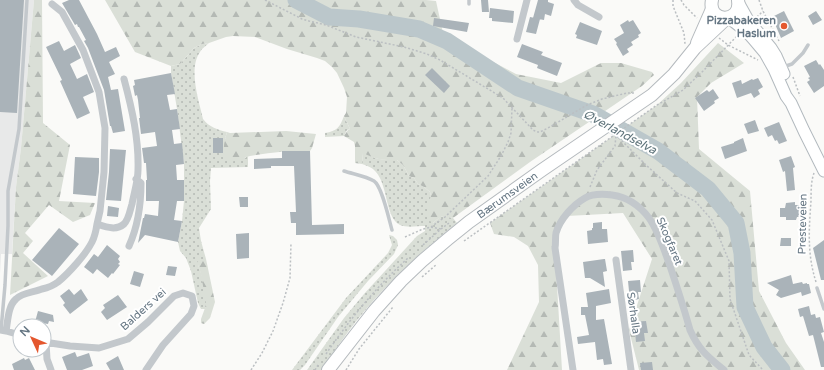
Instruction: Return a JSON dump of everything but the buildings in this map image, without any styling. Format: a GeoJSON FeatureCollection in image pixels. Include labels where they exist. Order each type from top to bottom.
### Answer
{"type":"FeatureCollection","features":[{"type":"Feature","properties":{"kind":"main road","name":"Bærumsveien"},"geometry":{"type":"LineString","coordinates":[[690,46],[733,15],[738,7],[738,1]]}},
{"type":"Feature","properties":{"kind":"main road"},"geometry":{"type":"LineString","coordinates":[[738,1],[748,20],[771,48],[782,67],[786,96],[796,102],[804,131],[822,168]]}},
{"type":"Feature","properties":{"kind":"main road","name":"Bærumsveien"},"geometry":{"type":"LineString","coordinates":[[332,367],[374,310],[422,261],[470,222],[542,170],[652,95],[674,74],[711,4]]}},
{"type":"Feature","properties":{"kind":"main road"},"geometry":{"type":"LineString","coordinates":[[711,4],[714,13],[722,18],[728,18],[747,32],[765,53],[782,67]]}},
{"type":"Feature","properties":{"kind":"street"},"geometry":{"type":"LineString","coordinates":[[518,39],[527,0]]}},
{"type":"Feature","properties":{"kind":"street"},"geometry":{"type":"LineString","coordinates":[[574,0],[578,5],[599,17]]}},
{"type":"Feature","properties":{"kind":"street"},"geometry":{"type":"LineString","coordinates":[[12,333],[2,330],[12,304],[16,298],[57,283],[71,270],[92,243],[96,234],[100,211],[104,172],[104,128],[99,92],[83,50],[62,12],[52,4]]}},
{"type":"Feature","properties":{"kind":"street"},"geometry":{"type":"LineString","coordinates":[[98,224],[116,228],[124,224],[130,211],[138,171],[136,132],[124,79]]}},
{"type":"Feature","properties":{"kind":"street"},"geometry":{"type":"LineString","coordinates":[[129,246],[139,213],[141,195],[141,183],[136,179]]}},
{"type":"Feature","properties":{"kind":"street","name":"Skogfaret"},"geometry":{"type":"LineString","coordinates":[[573,370],[558,273],[555,248],[556,232],[573,206],[586,198],[608,194],[627,199],[649,218],[665,252],[690,330],[696,342],[705,354],[724,370]]}},
{"type":"Feature","properties":{"kind":"street","name":"Sørhalla"},"geometry":{"type":"LineString","coordinates":[[616,260],[631,370]]}},
{"type":"Feature","properties":{"kind":"street","name":"Balders vei"},"geometry":{"type":"LineString","coordinates":[[52,344],[99,348],[128,339],[148,322],[174,296],[183,293],[192,296],[194,306],[191,314],[164,345],[146,370]]}},
{"type":"Feature","properties":{"kind":"street"},"geometry":{"type":"LineString","coordinates":[[47,358],[51,370]]}},
{"type":"Feature","properties":{"kind":"lane"},"geometry":{"type":"LineString","coordinates":[[2,330],[8,226],[8,191],[19,123],[28,0]]}},
{"type":"Feature","properties":{"kind":"lane"},"geometry":{"type":"LineString","coordinates":[[782,67],[803,53],[808,45]]}},
{"type":"Feature","properties":{"kind":"lane"},"geometry":{"type":"LineString","coordinates":[[344,171],[374,181],[378,184],[392,230]]}},
{"type":"Feature","properties":{"kind":"lane"},"geometry":{"type":"LineString","coordinates":[[818,288],[824,309]]}},
{"type":"Feature","properties":{"kind":"path"},"geometry":{"type":"LineString","coordinates":[[265,0],[302,19],[326,25],[356,37],[404,47],[427,54],[440,60],[503,98],[533,130],[537,132],[540,132],[559,122],[587,105],[602,99],[627,94],[636,94]]}},
{"type":"Feature","properties":{"kind":"path"},"geometry":{"type":"LineString","coordinates":[[673,0],[673,6],[690,46]]}},
{"type":"Feature","properties":{"kind":"path"},"geometry":{"type":"LineString","coordinates":[[681,0],[700,21]]}},
{"type":"Feature","properties":{"kind":"path"},"geometry":{"type":"LineString","coordinates":[[759,0],[763,11],[781,44]]}},
{"type":"Feature","properties":{"kind":"path"},"geometry":{"type":"LineString","coordinates":[[756,18],[763,11]]}},
{"type":"Feature","properties":{"kind":"path"},"geometry":{"type":"LineString","coordinates":[[461,243],[657,105],[683,90],[740,33]]}},
{"type":"Feature","properties":{"kind":"path"},"geometry":{"type":"LineString","coordinates":[[719,38],[728,45],[759,61]]}},
{"type":"Feature","properties":{"kind":"path"},"geometry":{"type":"LineString","coordinates":[[782,67],[794,68],[793,78],[796,102]]}},
{"type":"Feature","properties":{"kind":"path"},"geometry":{"type":"LineString","coordinates":[[405,237],[431,227],[445,217],[488,176],[508,142],[511,133],[512,108]]}},
{"type":"Feature","properties":{"kind":"path"},"geometry":{"type":"LineString","coordinates":[[586,198],[597,170],[615,146],[616,135]]}},
{"type":"Feature","properties":{"kind":"path"},"geometry":{"type":"LineString","coordinates":[[616,135],[677,193],[695,201],[712,220],[729,261],[730,299],[749,355],[763,370]]}},
{"type":"Feature","properties":{"kind":"path","name":"Presteveien"},"geometry":{"type":"LineString","coordinates":[[818,288],[809,249],[809,235],[813,174],[822,168]]}},
{"type":"Feature","properties":{"kind":"path"},"geometry":{"type":"LineString","coordinates":[[431,227],[441,229]]}},
{"type":"Feature","properties":{"kind":"path"},"geometry":{"type":"LineString","coordinates":[[251,370],[262,353],[273,331],[283,303],[290,278],[291,242]]}},
{"type":"Feature","properties":{"kind":"path"},"geometry":{"type":"LineString","coordinates":[[421,278],[438,262]]}},
{"type":"Feature","properties":{"kind":"path"},"geometry":{"type":"LineString","coordinates":[[346,370],[359,349],[395,304]]}},
{"type":"Feature","properties":{"kind":"shaded area"},"geometry":{"type":"Polygon","coordinates":[[[0,0],[34,0],[21,148],[16,187],[12,254],[1,254],[0,274],[0,0]]]}},
{"type":"Feature","properties":{"kind":"green space"},"geometry":{"type":"Polygon","coordinates":[[[34,0],[42,0],[43,123],[70,145],[59,201],[95,203],[90,215],[73,222],[49,205],[25,233],[33,241],[23,253],[48,276],[10,295],[16,187],[21,148],[34,0]]]}},
{"type":"Feature","properties":{"kind":"green space"},"geometry":{"type":"Polygon","coordinates":[[[105,0],[436,1],[443,33],[516,74],[561,83],[601,63],[621,63],[652,72],[654,75],[642,86],[530,162],[453,218],[442,217],[433,223],[430,221],[427,211],[431,196],[430,192],[418,184],[414,178],[409,176],[403,165],[397,160],[380,159],[363,153],[362,164],[355,163],[354,142],[344,136],[350,129],[344,116],[346,113],[347,97],[337,73],[325,61],[255,37],[233,36],[202,44],[194,48],[180,64],[171,66],[135,52],[105,0]]]}},
{"type":"Feature","properties":{"kind":"green space"},"geometry":{"type":"Polygon","coordinates":[[[209,43],[200,52],[195,67],[197,94],[203,119],[214,128],[227,132],[225,139],[245,158],[248,156],[248,167],[211,168],[211,209],[199,228],[206,259],[201,259],[198,265],[206,293],[205,309],[201,309],[198,303],[191,271],[186,258],[180,251],[178,242],[184,201],[184,164],[171,66],[180,64],[194,48],[202,44],[209,43]]]}},
{"type":"Feature","properties":{"kind":"green space"},"geometry":{"type":"Polygon","coordinates":[[[718,43],[744,63],[711,83],[697,97],[699,149],[750,191],[759,291],[786,343],[805,370],[639,370],[629,330],[652,259],[623,213],[567,216],[554,234],[562,370],[507,370],[539,302],[538,265],[528,246],[514,237],[494,234],[490,223],[657,105],[681,83],[718,43]]]}},
{"type":"Feature","properties":{"kind":"green space"},"geometry":{"type":"Polygon","coordinates":[[[344,116],[350,129],[347,130],[344,136],[325,137],[325,133],[338,128],[344,116]]]}},
{"type":"Feature","properties":{"kind":"green space"},"geometry":{"type":"Polygon","coordinates":[[[286,131],[316,134],[310,151],[265,154],[232,161],[229,161],[225,157],[224,146],[227,132],[286,131]]]}},
{"type":"Feature","properties":{"kind":"green space"},"geometry":{"type":"Polygon","coordinates":[[[363,152],[379,159],[397,160],[403,165],[409,176],[414,178],[418,184],[430,192],[433,223],[440,217],[444,216],[453,218],[457,223],[413,260],[372,302],[348,332],[322,370],[307,370],[344,318],[364,294],[417,236],[425,231],[425,226],[412,227],[400,225],[395,221],[391,215],[382,182],[378,175],[373,169],[362,164],[363,152]]]}},
{"type":"Feature","properties":{"kind":"green space"},"geometry":{"type":"Polygon","coordinates":[[[389,235],[393,236],[397,240],[398,245],[394,254],[368,281],[338,317],[305,365],[300,370],[292,370],[346,298],[388,253],[392,245],[389,235]]]}},
{"type":"Feature","properties":{"kind":"green space"},"geometry":{"type":"Polygon","coordinates":[[[201,259],[206,259],[215,302],[210,318],[204,324],[201,323],[201,319],[206,303],[201,274],[197,262],[201,259]]]}},
{"type":"Feature","properties":{"kind":"waterway","name":"Øverlandselva"},"geometry":{"type":"LineString","coordinates":[[296,0],[329,17],[359,19],[419,29],[447,41],[518,88],[593,114],[658,151],[708,189],[736,223],[742,253],[745,307],[764,347],[782,370]]}},
{"type":"Feature","properties":{"kind":"place","name":"Pizzabakeren Haslum"},"geometry":{"type":"Point","coordinates":[784,26]}}]}
